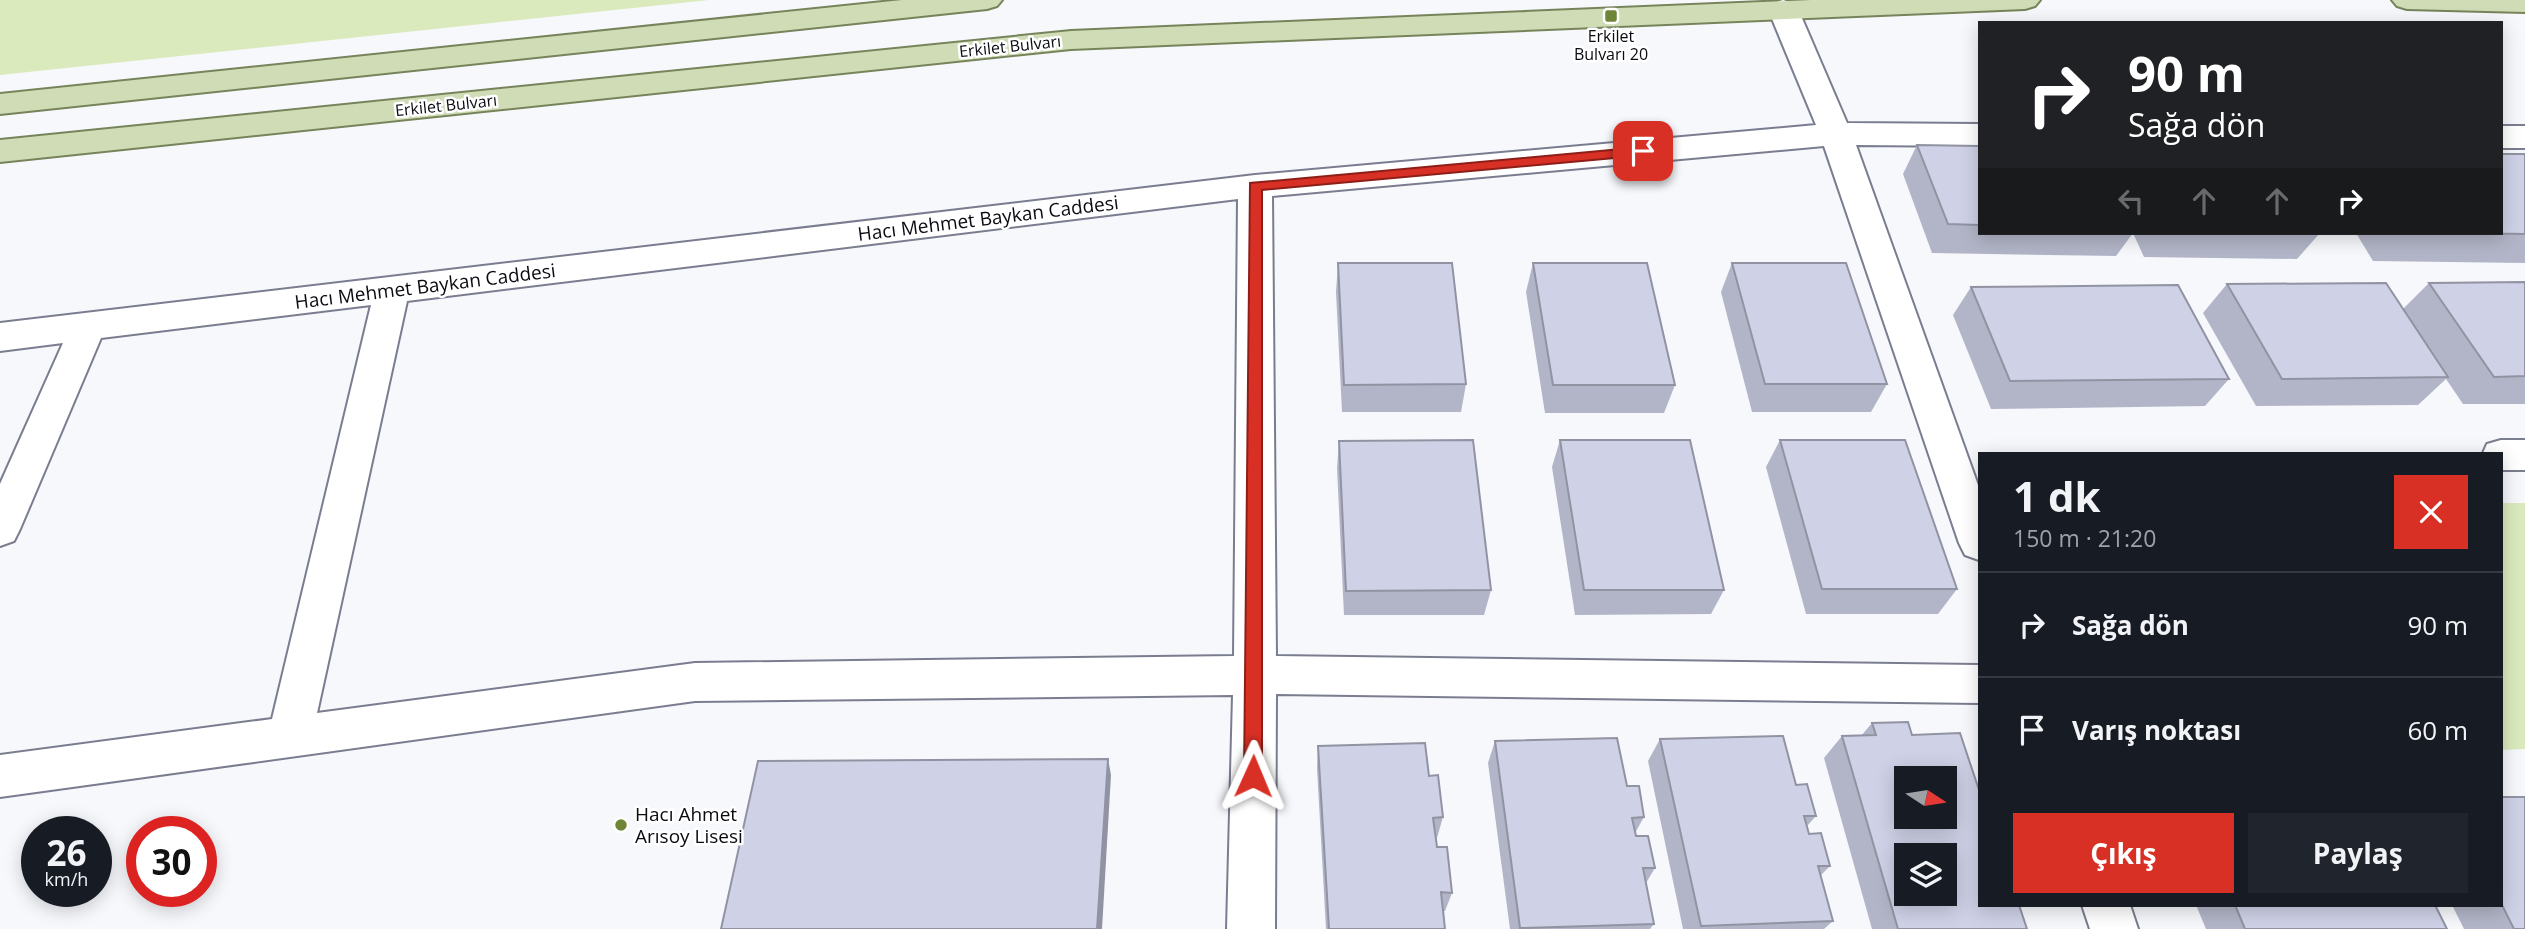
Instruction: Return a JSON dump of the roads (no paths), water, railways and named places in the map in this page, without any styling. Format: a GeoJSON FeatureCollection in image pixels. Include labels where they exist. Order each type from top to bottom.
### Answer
{"type":"FeatureCollection","features":[{"type":"Feature","properties":{"kind":"main road"},"geometry":{"type":"LineString","coordinates":[[0,104],[987,0]]}},
{"type":"Feature","properties":{"kind":"main road","name":"Erkilet Bulvarı"},"geometry":{"type":"LineString","coordinates":[[0,151],[1071,40],[2025,0]]}},
{"type":"Feature","properties":{"kind":"main road"},"geometry":{"type":"LineString","coordinates":[[2407,0],[2525,3]]}},
{"type":"Feature","properties":{"kind":"street"},"geometry":{"type":"LineString","coordinates":[[1783,9],[1836,134],[1964,456],[1978,537]]}},
{"type":"Feature","properties":{"kind":"street","name":"Hacı Mehmet Baykan Caddesi"},"geometry":{"type":"LineString","coordinates":[[0,337],[1255,186],[1836,134],[1978,135]]}},
{"type":"Feature","properties":{"kind":"street"},"geometry":{"type":"LineString","coordinates":[[2503,137],[2525,137]]}},
{"type":"Feature","properties":{"kind":"street"},"geometry":{"type":"LineString","coordinates":[[1251,929],[1255,675],[1255,186]]}},
{"type":"Feature","properties":{"kind":"street"},"geometry":{"type":"LineString","coordinates":[[290,737],[391,290]]}},
{"type":"Feature","properties":{"kind":"street"},"geometry":{"type":"LineString","coordinates":[[0,529],[88,326]]}},
{"type":"Feature","properties":{"kind":"street"},"geometry":{"type":"LineString","coordinates":[[2503,455],[2525,455]]}},
{"type":"Feature","properties":{"kind":"street"},"geometry":{"type":"LineString","coordinates":[[0,776],[695,682],[1255,675],[1978,684]]}},
{"type":"Feature","properties":{"kind":"street"},"geometry":{"type":"LineString","coordinates":[[2107,907],[2114,929]]}},
{"type":"Feature","properties":{"kind":"place","name":"Erkilet Bulvarı 20"},"geometry":{"type":"Point","coordinates":[1611,16]}},
{"type":"Feature","properties":{"kind":"place","name":"Hacı Ahmet Arısoy Lisesi"},"geometry":{"type":"Point","coordinates":[621,825]}}]}
